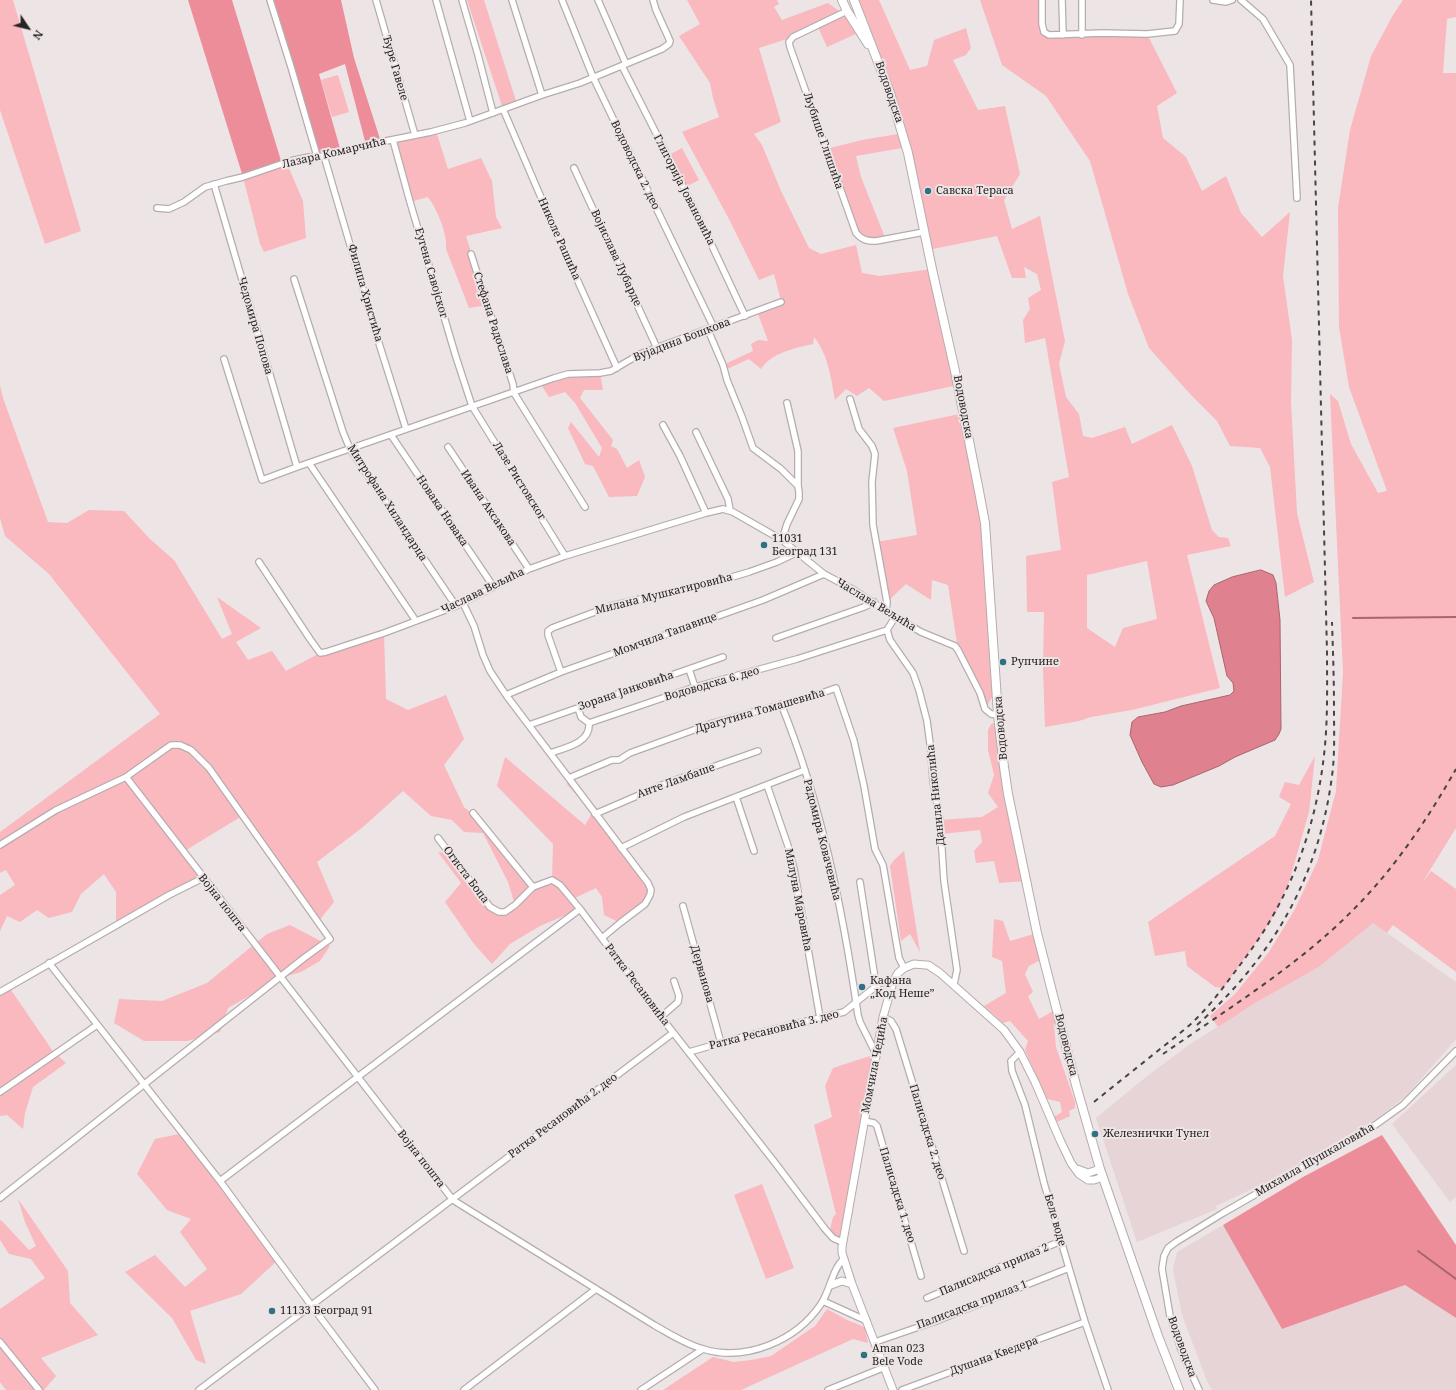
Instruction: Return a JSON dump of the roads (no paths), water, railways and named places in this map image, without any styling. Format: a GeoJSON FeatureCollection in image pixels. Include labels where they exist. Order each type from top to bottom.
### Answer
{"type":"FeatureCollection","features":[{"type":"Feature","properties":{"kind":"main road","name":"Водоводска"},"geometry":{"type":"LineString","coordinates":[[842,0],[847,11],[876,55]]}},
{"type":"Feature","properties":{"kind":"main road","name":"Водоводска"},"geometry":{"type":"LineString","coordinates":[[854,0],[876,55],[903,133],[955,371],[985,523],[998,715],[1008,794],[1037,933],[1076,1085],[1102,1173],[1158,1336],[1179,1390]]}},
{"type":"Feature","properties":{"kind":"street"},"geometry":{"type":"LineString","coordinates":[[270,0],[317,156]]}},
{"type":"Feature","properties":{"kind":"street","name":"Ђуре Гавеле"},"geometry":{"type":"LineString","coordinates":[[376,0],[415,135]]}},
{"type":"Feature","properties":{"kind":"street"},"geometry":{"type":"LineString","coordinates":[[436,0],[470,121]]}},
{"type":"Feature","properties":{"kind":"street"},"geometry":{"type":"LineString","coordinates":[[462,0],[493,113]]}},
{"type":"Feature","properties":{"kind":"street"},"geometry":{"type":"LineString","coordinates":[[512,0],[542,95]]}},
{"type":"Feature","properties":{"kind":"street","name":"Водоводска 2. део"},"geometry":{"type":"LineString","coordinates":[[562,0],[593,77],[714,328]]}},
{"type":"Feature","properties":{"kind":"street","name":"Глигорија Јовановића"},"geometry":{"type":"LineString","coordinates":[[598,0],[624,65],[745,316]]}},
{"type":"Feature","properties":{"kind":"street","name":"Лазара Комарчића"},"geometry":{"type":"LineString","coordinates":[[157,208],[169,209],[184,202],[205,187],[243,177],[290,161],[324,156],[470,121],[580,83],[624,65],[662,49],[669,44],[670,41],[653,0]]}},
{"type":"Feature","properties":{"kind":"street"},"geometry":{"type":"LineString","coordinates":[[1042,0],[1042,24],[1044,32],[1049,35],[1082,35],[1102,33],[1147,34],[1175,31],[1179,24],[1180,0]]}},
{"type":"Feature","properties":{"kind":"street"},"geometry":{"type":"LineString","coordinates":[[1062,0],[1063,35]]}},
{"type":"Feature","properties":{"kind":"street"},"geometry":{"type":"LineString","coordinates":[[1082,0],[1082,35]]}},
{"type":"Feature","properties":{"kind":"street"},"geometry":{"type":"LineString","coordinates":[[1213,0],[1226,2],[1232,0]]}},
{"type":"Feature","properties":{"kind":"street"},"geometry":{"type":"LineString","coordinates":[[1241,0],[1263,19],[1290,65],[1297,198]]}},
{"type":"Feature","properties":{"kind":"street","name":"Љубише Глишића"},"geometry":{"type":"LineString","coordinates":[[847,11],[793,37],[789,42],[832,168],[856,233],[860,239],[876,241],[924,232]]}},
{"type":"Feature","properties":{"kind":"street","name":"Николе Рашића"},"geometry":{"type":"LineString","coordinates":[[504,110],[558,237],[618,368]]}},
{"type":"Feature","properties":{"kind":"street","name":"Еугена Савојског"},"geometry":{"type":"LineString","coordinates":[[393,140],[456,357],[472,406]]}},
{"type":"Feature","properties":{"kind":"street","name":"Филипа Христића"},"geometry":{"type":"LineString","coordinates":[[324,156],[377,337],[406,429]]}},
{"type":"Feature","properties":{"kind":"street","name":"Војислава Лубарде"},"geometry":{"type":"LineString","coordinates":[[574,168],[657,348]]}},
{"type":"Feature","properties":{"kind":"street","name":"Чедомира Попова"},"geometry":{"type":"LineString","coordinates":[[214,184],[297,467]]}},
{"type":"Feature","properties":{"kind":"street","name":"Стефана Радослава"},"geometry":{"type":"LineString","coordinates":[[471,254],[513,384],[514,393]]}},
{"type":"Feature","properties":{"kind":"street","name":"Митрофана Хиландарца"},"geometry":{"type":"LineString","coordinates":[[294,280],[350,449],[456,606]]}},
{"type":"Feature","properties":{"kind":"street","name":"Вујадина Бошкова"},"geometry":{"type":"LineString","coordinates":[[224,359],[262,480],[310,462],[568,374],[600,373],[611,371],[640,354],[714,328],[781,302]]}},
{"type":"Feature","properties":{"kind":"street"},"geometry":{"type":"LineString","coordinates":[[708,330],[723,365],[727,380],[753,448],[781,469],[798,486]]}},
{"type":"Feature","properties":{"kind":"street"},"geometry":{"type":"LineString","coordinates":[[514,393],[585,507]]}},
{"type":"Feature","properties":{"kind":"street"},"geometry":{"type":"LineString","coordinates":[[850,399],[859,429],[872,446],[875,454],[872,482],[873,525],[887,602],[886,612]]}},
{"type":"Feature","properties":{"kind":"street"},"geometry":{"type":"LineString","coordinates":[[782,540],[787,524],[799,498],[798,451],[787,403]]}},
{"type":"Feature","properties":{"kind":"street","name":"Лазе Ристовског"},"geometry":{"type":"LineString","coordinates":[[472,406],[566,556]]}},
{"type":"Feature","properties":{"kind":"street"},"geometry":{"type":"LineString","coordinates":[[663,425],[680,456],[706,513]]}},
{"type":"Feature","properties":{"kind":"street"},"geometry":{"type":"LineString","coordinates":[[696,432],[728,499],[730,510]]}},
{"type":"Feature","properties":{"kind":"street","name":"Новака Новака"},"geometry":{"type":"LineString","coordinates":[[391,435],[493,586]]}},
{"type":"Feature","properties":{"kind":"street","name":"Ивана Аксакова"},"geometry":{"type":"LineString","coordinates":[[448,447],[529,569]]}},
{"type":"Feature","properties":{"kind":"street"},"geometry":{"type":"LineString","coordinates":[[310,462],[416,621]]}},
{"type":"Feature","properties":{"kind":"street","name":"Часлава Вељића"},"geometry":{"type":"LineString","coordinates":[[259,562],[320,653],[456,606],[529,569],[566,556],[706,513],[723,509],[730,510],[782,540],[824,574],[874,602],[886,612],[921,632],[954,646],[958,650],[980,693],[985,708],[991,714],[998,715]]}},
{"type":"Feature","properties":{"kind":"street","name":"Милана Мушкатировића"},"geometry":{"type":"LineString","coordinates":[[561,672],[548,635],[548,631],[552,628],[611,606],[722,580],[749,572],[777,562],[798,552]]}},
{"type":"Feature","properties":{"kind":"street","name":"Момчила Тапавице"},"geometry":{"type":"LineString","coordinates":[[506,695],[561,672],[763,600],[824,574]]}},
{"type":"Feature","properties":{"kind":"street"},"geometry":{"type":"LineString","coordinates":[[776,638],[864,607],[874,602]]}},
{"type":"Feature","properties":{"kind":"street","name":"Ратка Ресановића"},"geometry":{"type":"LineString","coordinates":[[463,603],[474,626],[483,655],[490,671],[506,695],[595,814],[648,882],[651,890],[645,904],[602,938],[673,1033],[825,1229],[833,1238],[842,1242]]}},
{"type":"Feature","properties":{"kind":"street"},"geometry":{"type":"LineString","coordinates":[[887,630],[895,617]]}},
{"type":"Feature","properties":{"kind":"street","name":"Водоводска 6. део"},"geometry":{"type":"LineString","coordinates":[[589,723],[695,687],[797,659],[887,630]]}},
{"type":"Feature","properties":{"kind":"street","name":"Данила Николића"},"geometry":{"type":"LineString","coordinates":[[887,630],[890,640],[913,673],[927,721],[933,782],[940,820],[945,887],[957,970],[954,984]]}},
{"type":"Feature","properties":{"kind":"street","name":"Зорана Јанковића"},"geometry":{"type":"LineString","coordinates":[[529,725],[723,657]]}},
{"type":"Feature","properties":{"kind":"street"},"geometry":{"type":"LineString","coordinates":[[689,669],[695,687]]}},
{"type":"Feature","properties":{"kind":"street","name":"Драгутина Томашевића"},"geometry":{"type":"LineString","coordinates":[[569,778],[612,760],[618,760],[630,753],[713,723],[836,688],[854,741],[864,786],[873,843],[877,856],[883,865],[899,958],[904,968]]}},
{"type":"Feature","properties":{"kind":"street","name":"Радомира Ковачевића"},"geometry":{"type":"LineString","coordinates":[[781,704],[795,739],[834,877],[856,1003]]}},
{"type":"Feature","properties":{"kind":"street"},"geometry":{"type":"LineString","coordinates":[[550,753],[580,741],[588,732],[590,728],[589,723],[581,717],[578,708]]}},
{"type":"Feature","properties":{"kind":"street"},"geometry":{"type":"LineString","coordinates":[[0,845],[56,810],[126,777],[171,745],[180,745],[191,750],[209,768],[330,939],[0,1198]]}},
{"type":"Feature","properties":{"kind":"street","name":"Анте Ламбаше"},"geometry":{"type":"LineString","coordinates":[[595,814],[667,783],[758,751]]}},
{"type":"Feature","properties":{"kind":"street"},"geometry":{"type":"LineString","coordinates":[[621,848],[671,823],[804,770]]}},
{"type":"Feature","properties":{"kind":"street","name":"Војна пошта"},"geometry":{"type":"LineString","coordinates":[[126,777],[453,1200],[680,1340],[703,1349],[724,1353],[759,1349],[777,1342],[793,1333],[806,1322],[823,1301],[831,1285],[838,1264],[844,1259]]}},
{"type":"Feature","properties":{"kind":"street","name":"Милуна Маровића"},"geometry":{"type":"LineString","coordinates":[[767,785],[788,846],[794,869],[820,1018]]}},
{"type":"Feature","properties":{"kind":"street"},"geometry":{"type":"LineString","coordinates":[[736,797],[754,851]]}},
{"type":"Feature","properties":{"kind":"street"},"geometry":{"type":"LineString","coordinates":[[473,813],[533,887]]}},
{"type":"Feature","properties":{"kind":"street","name":"Огиста Бопа"},"geometry":{"type":"LineString","coordinates":[[438,838],[490,908],[499,912],[505,912],[515,905],[533,887],[552,880],[560,885],[580,908],[602,938]]}},
{"type":"Feature","properties":{"kind":"street"},"geometry":{"type":"LineString","coordinates":[[0,992],[169,895],[203,878]]}},
{"type":"Feature","properties":{"kind":"street"},"geometry":{"type":"LineString","coordinates":[[860,882],[876,985],[884,981],[893,982]]}},
{"type":"Feature","properties":{"kind":"street","name":"Дерванова"},"geometry":{"type":"LineString","coordinates":[[682,906],[721,1043]]}},
{"type":"Feature","properties":{"kind":"street"},"geometry":{"type":"LineString","coordinates":[[220,1181],[580,908]]}},
{"type":"Feature","properties":{"kind":"street"},"geometry":{"type":"LineString","coordinates":[[49,963],[220,1181],[375,1390]]}},
{"type":"Feature","properties":{"kind":"street"},"geometry":{"type":"LineString","coordinates":[[904,968],[914,964],[928,966],[940,972],[1004,1030],[1020,1052],[1035,1082],[1060,1140],[1075,1169],[1079,1174],[1088,1180],[1096,1179],[1102,1173]]}},
{"type":"Feature","properties":{"kind":"street","name":"Момчила Чедића"},"geometry":{"type":"LineString","coordinates":[[893,1390],[852,1284],[844,1259],[842,1242],[883,1017],[893,982],[904,968]]}},
{"type":"Feature","properties":{"kind":"street"},"geometry":{"type":"LineString","coordinates":[[661,1017],[678,1002],[679,996],[674,981]]}},
{"type":"Feature","properties":{"kind":"street","name":"Ратка Ресановића 3. део"},"geometry":{"type":"LineString","coordinates":[[689,1052],[844,1012],[876,985]]}},
{"type":"Feature","properties":{"kind":"street"},"geometry":{"type":"LineString","coordinates":[[856,1003],[860,1022],[876,1054]]}},
{"type":"Feature","properties":{"kind":"street","name":"Палисадска 2. део"},"geometry":{"type":"LineString","coordinates":[[883,1017],[891,1021],[896,1029],[964,1251]]}},
{"type":"Feature","properties":{"kind":"street"},"geometry":{"type":"LineString","coordinates":[[0,1092],[97,1025]]}},
{"type":"Feature","properties":{"kind":"street","name":"Ратка Ресановића 2. део"},"geometry":{"type":"LineString","coordinates":[[199,1390],[673,1033]]}},
{"type":"Feature","properties":{"kind":"street","name":"Михаила Шушкаловића"},"geometry":{"type":"LineString","coordinates":[[1164,1256],[1168,1248],[1216,1217],[1382,1121],[1403,1105],[1456,1051]]}},
{"type":"Feature","properties":{"kind":"street","name":"Беле воде"},"geometry":{"type":"LineString","coordinates":[[1020,1052],[1011,1060],[1011,1067],[1025,1105],[1044,1183],[1085,1322],[1108,1390]]}},
{"type":"Feature","properties":{"kind":"street","name":"Палисадска 1. део"},"geometry":{"type":"LineString","coordinates":[[864,1121],[877,1126],[921,1276]]}},
{"type":"Feature","properties":{"kind":"street","name":"Палисадска прилаз 2"},"geometry":{"type":"LineString","coordinates":[[927,1298],[1061,1241]]}},
{"type":"Feature","properties":{"kind":"street","name":"Водоводска"},"geometry":{"type":"LineString","coordinates":[[1164,1256],[1162,1269],[1170,1316],[1183,1355],[1199,1390]]}},
{"type":"Feature","properties":{"kind":"street","name":"Палисадска прилаз 1"},"geometry":{"type":"LineString","coordinates":[[875,1342],[936,1321],[1069,1268]]}},
{"type":"Feature","properties":{"kind":"street"},"geometry":{"type":"LineString","coordinates":[[831,1285],[842,1281],[852,1284]]}},
{"type":"Feature","properties":{"kind":"street"},"geometry":{"type":"LineString","coordinates":[[464,1390],[596,1289]]}},
{"type":"Feature","properties":{"kind":"street"},"geometry":{"type":"LineString","coordinates":[[823,1301],[867,1321]]}},
{"type":"Feature","properties":{"kind":"street","name":"Душана Кведера"},"geometry":{"type":"LineString","coordinates":[[902,1390],[1085,1322]]}},
{"type":"Feature","properties":{"kind":"street"},"geometry":{"type":"LineString","coordinates":[[0,1342],[40,1390]]}},
{"type":"Feature","properties":{"kind":"street"},"geometry":{"type":"LineString","coordinates":[[641,1390],[703,1349]]}},
{"type":"Feature","properties":{"kind":"street"},"geometry":{"type":"LineString","coordinates":[[828,1390],[885,1367]]}},
{"type":"Feature","properties":{"kind":"waterway"},"geometry":{"type":"LineString","coordinates":[[1353,618],[1456,617]]}},
{"type":"Feature","properties":{"kind":"waterway"},"geometry":{"type":"LineString","coordinates":[[1418,1251],[1456,1279]]}},
{"type":"Feature","properties":{"kind":"railway"},"geometry":{"type":"LineString","coordinates":[[1094,1102],[1193,1022],[1212,1002],[1245,958],[1271,918],[1294,874],[1308,835],[1318,795],[1326,729],[1327,652],[1311,0]]}},
{"type":"Feature","properties":{"kind":"railway"},"geometry":{"type":"LineString","coordinates":[[1197,1025],[1224,999],[1248,972],[1269,943],[1288,913],[1303,882],[1316,848],[1326,813],[1334,760],[1332,622]]}},
{"type":"Feature","properties":{"kind":"railway"},"geometry":{"type":"LineString","coordinates":[[1163,1054],[1237,1004],[1286,968],[1309,950],[1353,910],[1383,877],[1409,843],[1434,807],[1456,769]]}},
{"type":"Feature","properties":{"kind":"place","name":"Савска Тераса"},"geometry":{"type":"Point","coordinates":[928,191]}},
{"type":"Feature","properties":{"kind":"place","name":"11031 Београд 131"},"geometry":{"type":"Point","coordinates":[764,545]}},
{"type":"Feature","properties":{"kind":"place","name":"Рупчине"},"geometry":{"type":"Point","coordinates":[1003,662]}},
{"type":"Feature","properties":{"kind":"place","name":"Кафана „Код Неше”"},"geometry":{"type":"Point","coordinates":[862,987]}},
{"type":"Feature","properties":{"kind":"place","name":"Железнички Тунел"},"geometry":{"type":"Point","coordinates":[1095,1134]}},
{"type":"Feature","properties":{"kind":"place","name":"11133 Београд 91"},"geometry":{"type":"Point","coordinates":[272,1311]}},
{"type":"Feature","properties":{"kind":"place","name":"Aman 023 Bele Vode"},"geometry":{"type":"Point","coordinates":[864,1355]}}]}
